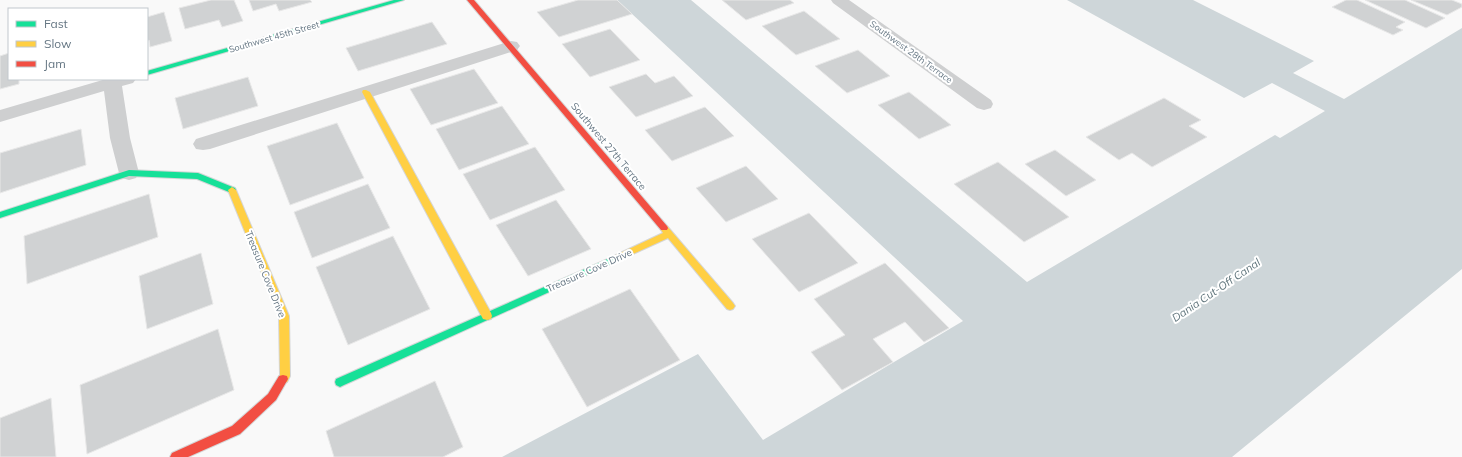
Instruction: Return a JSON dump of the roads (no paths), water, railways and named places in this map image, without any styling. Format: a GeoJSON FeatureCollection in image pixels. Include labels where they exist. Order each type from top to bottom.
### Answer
{"type":"FeatureCollection","features":[{"type":"Feature","properties":{"kind":"street","name":"Southwest 45th Street"},"geometry":{"type":"LineString","coordinates":[[148,73],[400,0]]}},
{"type":"Feature","properties":{"kind":"street","name":"Southwest 27th Terrace"},"geometry":{"type":"LineString","coordinates":[[470,0],[511,46],[730,306]]}},
{"type":"Feature","properties":{"kind":"street","name":"Southwest 28th Terrace"},"geometry":{"type":"LineString","coordinates":[[839,0],[984,104]]}},
{"type":"Feature","properties":{"kind":"street"},"geometry":{"type":"LineString","coordinates":[[203,144],[511,46]]}},
{"type":"Feature","properties":{"kind":"street"},"geometry":{"type":"LineString","coordinates":[[0,116],[120,81],[120,138],[129,173]]}},
{"type":"Feature","properties":{"kind":"street"},"geometry":{"type":"LineString","coordinates":[[366,92],[487,316]]}},
{"type":"Feature","properties":{"kind":"street","name":"Treasure Cove Drive"},"geometry":{"type":"LineString","coordinates":[[0,215],[129,173],[198,176],[230,189],[284,316],[285,376],[272,396],[236,430],[176,457]]}},
{"type":"Feature","properties":{"kind":"street","name":"Treasure Cove Drive"},"geometry":{"type":"LineString","coordinates":[[340,382],[669,234]]}},
{"type":"Feature","properties":{"kind":"water","name":"Dania Cut-Off Canal"},"geometry":{"type":"Polygon","coordinates":[[[617,0],[691,0],[1027,282],[1275,135],[1280,138],[1325,111],[1272,83],[1244,98],[1067,0],[1193,0],[1314,61],[1293,73],[1344,99],[1462,28],[1462,269],[1232,457],[502,457],[698,354],[763,440],[963,321],[617,0]]]}}]}
